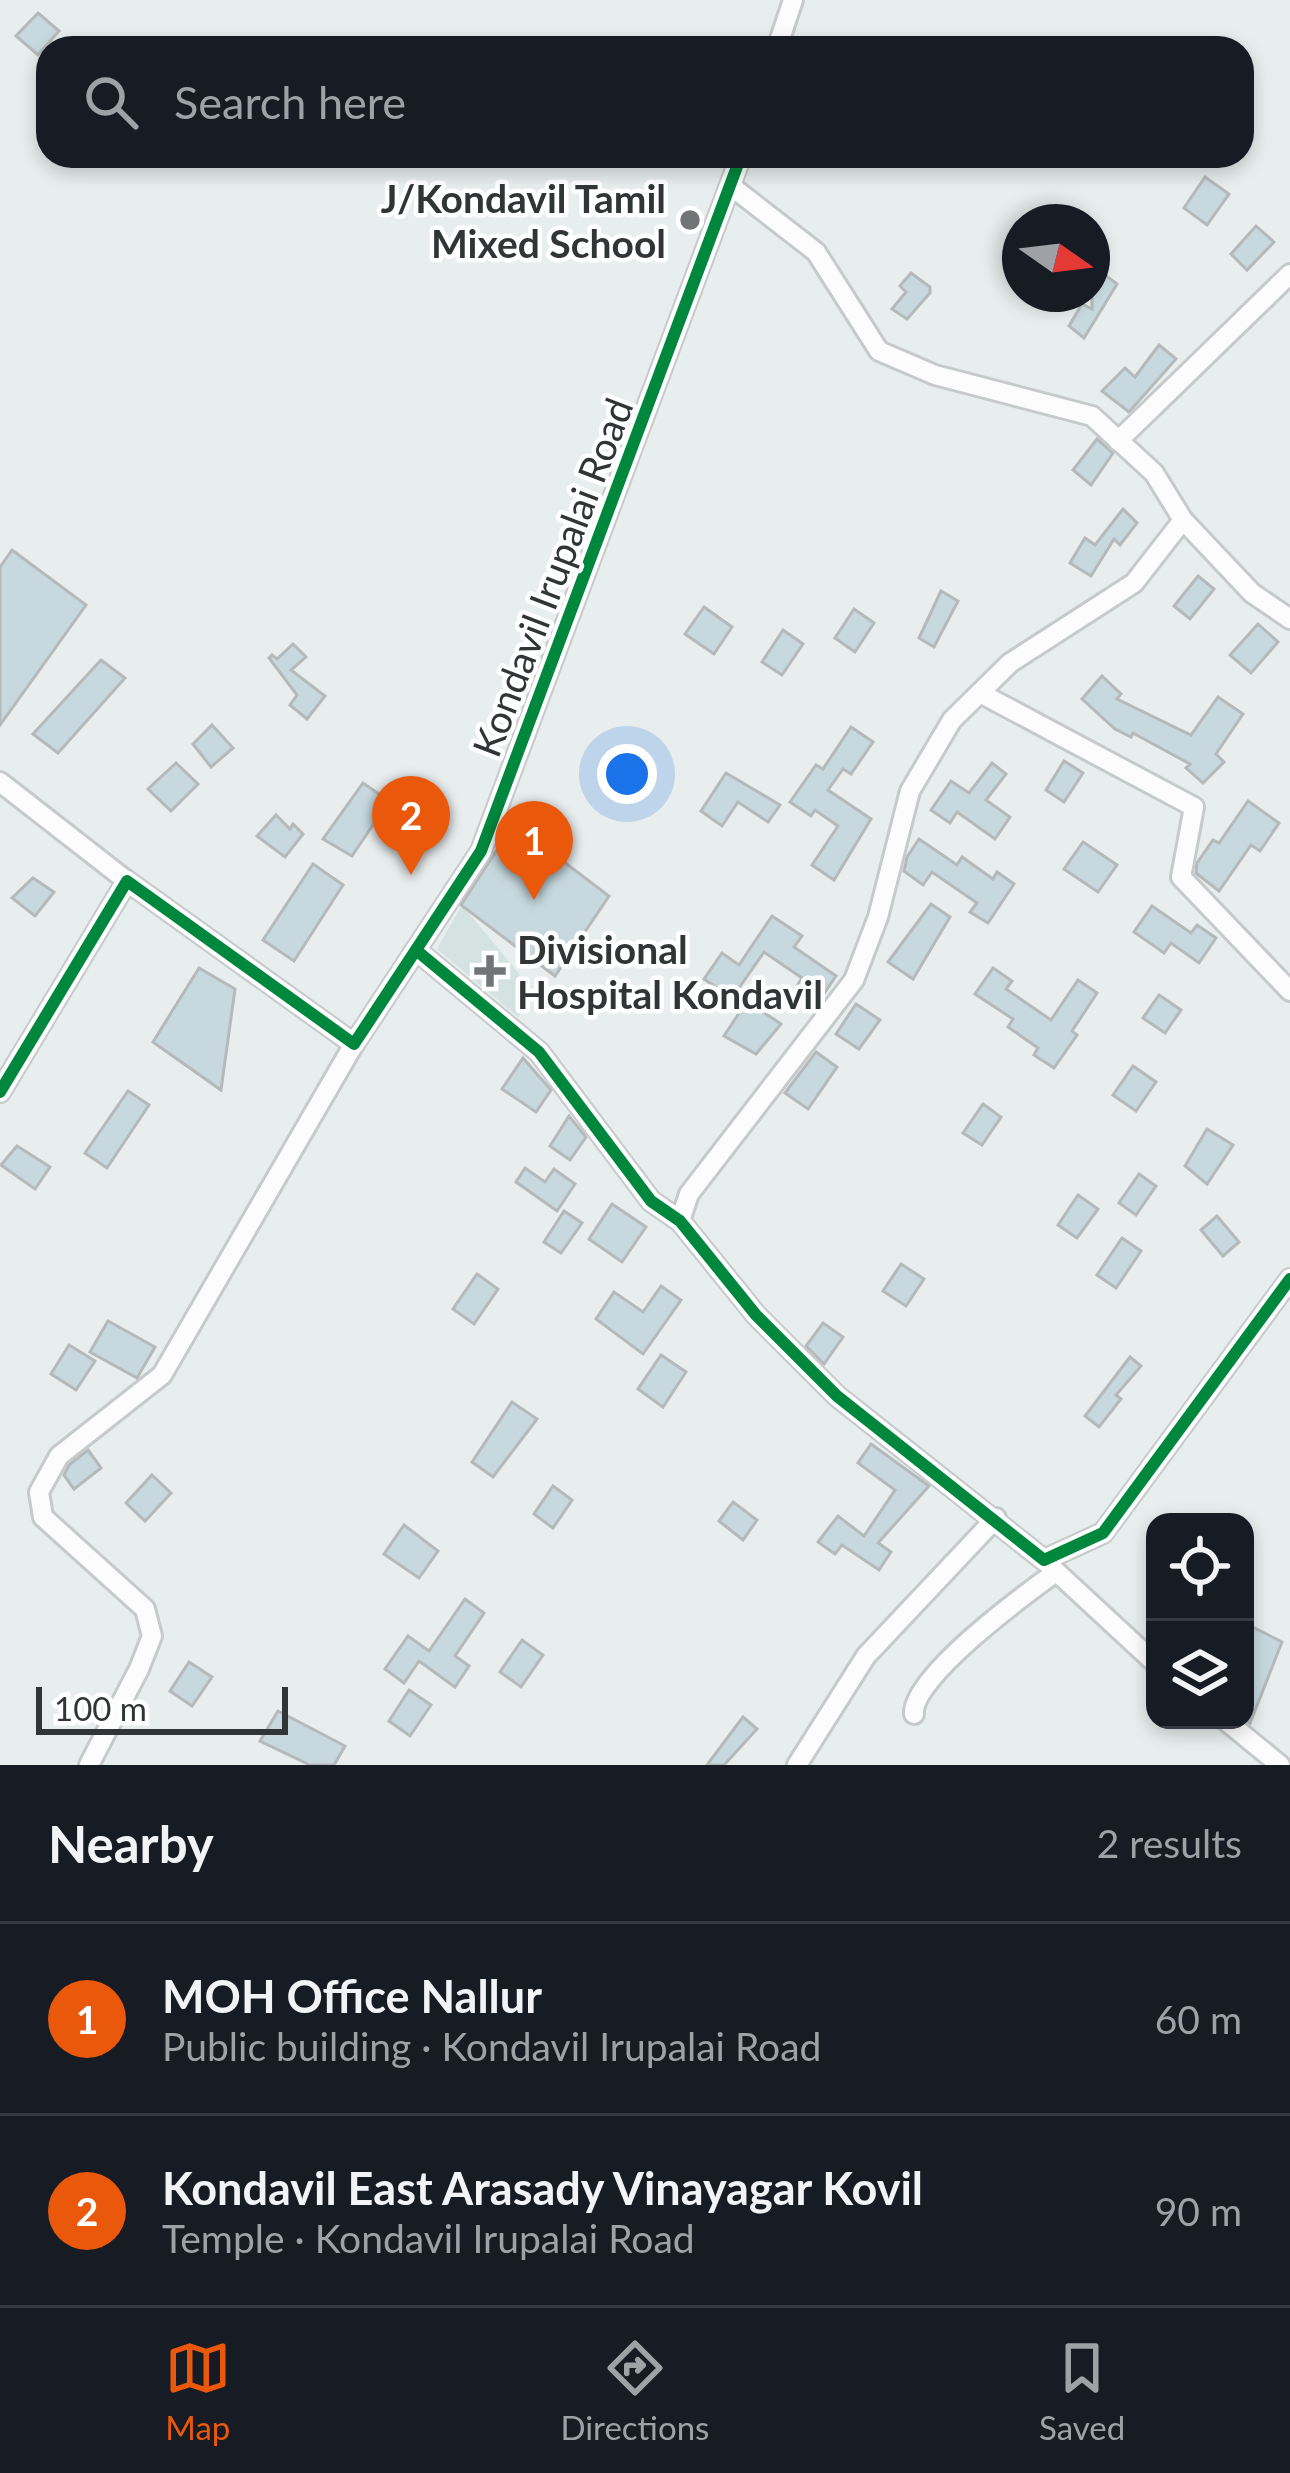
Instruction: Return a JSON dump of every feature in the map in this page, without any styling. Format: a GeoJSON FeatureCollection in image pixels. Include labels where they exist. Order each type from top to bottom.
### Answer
{"type":"FeatureCollection","features":[{"type":"Feature","properties":{"kind":"street"},"geometry":{"type":"LineString","coordinates":[[781,36],[793,0]]}},
{"type":"Feature","properties":{"kind":"street","name":"Kondavil Irupalai Road"},"geometry":{"type":"LineString","coordinates":[[89,1765],[152,1636],[146,1609],[43,1517],[39,1492],[58,1456],[162,1375],[354,1044],[481,851],[737,168]]}},
{"type":"Feature","properties":{"kind":"street"},"geometry":{"type":"LineString","coordinates":[[731,186],[816,252],[879,351],[935,375],[1092,416],[1154,473],[1183,520],[1252,593],[1290,619]]}},
{"type":"Feature","properties":{"kind":"street"},"geometry":{"type":"LineString","coordinates":[[1118,440],[1290,274]]}},
{"type":"Feature","properties":{"kind":"street"},"geometry":{"type":"LineString","coordinates":[[680,1221],[688,1194],[854,980],[878,916],[910,790],[952,720],[1010,663],[1134,583],[1183,520]]}},
{"type":"Feature","properties":{"kind":"street"},"geometry":{"type":"LineString","coordinates":[[980,693],[1194,807],[1181,877],[1290,991]]}},
{"type":"Feature","properties":{"kind":"street"},"geometry":{"type":"LineString","coordinates":[[0,782],[127,881],[354,1044]]}},
{"type":"Feature","properties":{"kind":"street"},"geometry":{"type":"LineString","coordinates":[[0,1092],[127,881]]}},
{"type":"Feature","properties":{"kind":"street"},"geometry":{"type":"LineString","coordinates":[[416,950],[539,1052],[651,1201],[680,1221],[756,1315],[837,1396],[996,1518],[1146,1655]]}},
{"type":"Feature","properties":{"kind":"street"},"geometry":{"type":"LineString","coordinates":[[914,1714],[913,1703],[931,1675],[1050,1566],[1103,1533],[1290,1279]]}},
{"type":"Feature","properties":{"kind":"street"},"geometry":{"type":"LineString","coordinates":[[797,1765],[866,1656],[996,1518]]}},
{"type":"Feature","properties":{"kind":"street"},"geometry":{"type":"LineString","coordinates":[[1237,1729],[1280,1765]]}},
{"type":"Feature","properties":{"kind":"street"},"geometry":{"type":"LineString","coordinates":[[1245,1765],[1258,1745]]}},
{"type":"Feature","properties":{"kind":"shaded area","name":"Divisional Hospital Kondavil"},"geometry":{"type":"Polygon","coordinates":[[[462,905],[535,993],[518,1017],[437,949],[462,905]]]}},
{"type":"Feature","properties":{"kind":"building"},"geometry":{"type":"Polygon","coordinates":[[[38,13],[59,31],[55,36],[36,36],[36,53],[16,36],[38,13]]]}},
{"type":"Feature","properties":{"kind":"building"},"geometry":{"type":"Polygon","coordinates":[[[1205,177],[1229,194],[1207,225],[1184,208],[1205,177]]]}},
{"type":"Feature","properties":{"kind":"building"},"geometry":{"type":"Polygon","coordinates":[[[1256,226],[1274,242],[1247,270],[1231,254],[1256,226]]]}},
{"type":"Feature","properties":{"kind":"building"},"geometry":{"type":"Polygon","coordinates":[[[911,273],[930,287],[930,293],[907,319],[892,309],[906,292],[900,286],[911,273]]]}},
{"type":"Feature","properties":{"kind":"building"},"geometry":{"type":"Polygon","coordinates":[[[1077,312],[1100,312],[1084,338],[1069,326],[1077,312]]]}},
{"type":"Feature","properties":{"kind":"building"},"geometry":{"type":"Polygon","coordinates":[[[1159,345],[1176,359],[1129,412],[1102,391],[1125,368],[1135,377],[1159,345]]]}},
{"type":"Feature","properties":{"kind":"building"},"geometry":{"type":"Polygon","coordinates":[[[1097,439],[1113,453],[1091,485],[1073,470],[1097,439]]]}},
{"type":"Feature","properties":{"kind":"building"},"geometry":{"type":"Polygon","coordinates":[[[1123,509],[1137,523],[1120,545],[1114,539],[1091,576],[1070,563],[1085,538],[1095,545],[1123,509]]]}},
{"type":"Feature","properties":{"kind":"building"},"geometry":{"type":"Polygon","coordinates":[[[12,550],[86,605],[0,725],[0,567],[12,550]]]}},
{"type":"Feature","properties":{"kind":"building"},"geometry":{"type":"Polygon","coordinates":[[[1198,576],[1214,589],[1190,619],[1174,606],[1198,576]]]}},
{"type":"Feature","properties":{"kind":"building"},"geometry":{"type":"Polygon","coordinates":[[[941,591],[958,601],[934,647],[919,638],[941,591]]]}},
{"type":"Feature","properties":{"kind":"building"},"geometry":{"type":"Polygon","coordinates":[[[704,607],[732,627],[714,654],[685,634],[704,607]]]}},
{"type":"Feature","properties":{"kind":"building"},"geometry":{"type":"Polygon","coordinates":[[[854,609],[874,623],[855,652],[835,638],[854,609]]]}},
{"type":"Feature","properties":{"kind":"building"},"geometry":{"type":"Polygon","coordinates":[[[1258,624],[1278,642],[1251,673],[1230,655],[1258,624]]]}},
{"type":"Feature","properties":{"kind":"building"},"geometry":{"type":"Polygon","coordinates":[[[783,630],[803,644],[782,675],[762,662],[783,630]]]}},
{"type":"Feature","properties":{"kind":"building"},"geometry":{"type":"Polygon","coordinates":[[[293,644],[306,657],[291,670],[325,696],[307,719],[290,705],[297,695],[269,658],[277,659],[293,644]]]}},
{"type":"Feature","properties":{"kind":"building"},"geometry":{"type":"Polygon","coordinates":[[[101,660],[125,678],[58,753],[33,734],[101,660]]]}},
{"type":"Feature","properties":{"kind":"building"},"geometry":{"type":"Polygon","coordinates":[[[1102,676],[1121,694],[1117,699],[1191,735],[1218,697],[1243,714],[1216,754],[1224,762],[1203,783],[1186,768],[1190,764],[1133,733],[1131,737],[1115,729],[1082,699],[1102,676]]]}},
{"type":"Feature","properties":{"kind":"building"},"geometry":{"type":"Polygon","coordinates":[[[212,725],[233,748],[211,767],[193,744],[212,725]]]}},
{"type":"Feature","properties":{"kind":"building"},"geometry":{"type":"Polygon","coordinates":[[[851,727],[873,742],[851,774],[843,769],[828,790],[871,819],[834,880],[812,865],[838,826],[815,810],[811,816],[790,802],[816,765],[823,769],[851,727]]]}},
{"type":"Feature","properties":{"kind":"building"},"geometry":{"type":"Polygon","coordinates":[[[1064,761],[1083,773],[1064,802],[1046,790],[1064,761]]]}},
{"type":"Feature","properties":{"kind":"building"},"geometry":{"type":"Polygon","coordinates":[[[176,763],[198,784],[171,811],[148,789],[176,763]]]}},
{"type":"Feature","properties":{"kind":"building"},"geometry":{"type":"Polygon","coordinates":[[[992,763],[1006,774],[986,800],[1010,817],[995,839],[957,812],[950,823],[931,810],[951,781],[969,793],[992,763]]]}},
{"type":"Feature","properties":{"kind":"building"},"geometry":{"type":"Polygon","coordinates":[[[726,773],[780,805],[768,822],[738,802],[722,826],[701,811],[726,773]]]}},
{"type":"Feature","properties":{"kind":"building"},"geometry":{"type":"Polygon","coordinates":[[[363,783],[389,801],[352,856],[323,839],[363,783]]]}},
{"type":"Feature","properties":{"kind":"building"},"geometry":{"type":"Polygon","coordinates":[[[1248,801],[1279,823],[1260,851],[1251,845],[1219,891],[1196,873],[1197,863],[1213,840],[1219,843],[1248,801]]]}},
{"type":"Feature","properties":{"kind":"building"},"geometry":{"type":"Polygon","coordinates":[[[276,815],[303,834],[285,857],[257,836],[276,815]]]}},
{"type":"Feature","properties":{"kind":"building"},"geometry":{"type":"Polygon","coordinates":[[[514,824],[609,896],[555,976],[461,905],[514,824]]]}},
{"type":"Feature","properties":{"kind":"building"},"geometry":{"type":"Polygon","coordinates":[[[919,839],[957,865],[962,857],[993,879],[997,872],[1014,884],[988,923],[970,912],[977,903],[932,872],[923,885],[904,871],[919,839]]]}},
{"type":"Feature","properties":{"kind":"building"},"geometry":{"type":"Polygon","coordinates":[[[1083,842],[1117,865],[1098,892],[1064,869],[1083,842]]]}},
{"type":"Feature","properties":{"kind":"building"},"geometry":{"type":"Polygon","coordinates":[[[313,864],[343,885],[294,961],[263,940],[313,864]]]}},
{"type":"Feature","properties":{"kind":"building"},"geometry":{"type":"Polygon","coordinates":[[[33,878],[54,892],[35,916],[12,898],[33,878]]]}},
{"type":"Feature","properties":{"kind":"building"},"geometry":{"type":"Polygon","coordinates":[[[931,904],[950,917],[913,979],[888,962],[931,904]]]}},
{"type":"Feature","properties":{"kind":"building"},"geometry":{"type":"Polygon","coordinates":[[[1152,906],[1191,933],[1197,925],[1216,938],[1199,963],[1171,943],[1164,953],[1134,932],[1152,906]]]}},
{"type":"Feature","properties":{"kind":"building"},"geometry":{"type":"Polygon","coordinates":[[[772,916],[802,936],[794,947],[836,976],[817,1004],[795,989],[802,978],[764,952],[732,998],[704,979],[722,953],[739,965],[772,916]]]}},
{"type":"Feature","properties":{"kind":"building"},"geometry":{"type":"Polygon","coordinates":[[[199,968],[235,989],[221,1090],[153,1042],[199,968]]]}},
{"type":"Feature","properties":{"kind":"building"},"geometry":{"type":"Polygon","coordinates":[[[993,968],[1012,981],[1006,989],[1051,1020],[1078,980],[1097,993],[1054,1068],[1034,1055],[1038,1048],[1008,1027],[1013,1019],[975,994],[993,968]]]}},
{"type":"Feature","properties":{"kind":"building"},"geometry":{"type":"Polygon","coordinates":[[[1159,995],[1181,1010],[1165,1033],[1143,1018],[1159,995]]]}},
{"type":"Feature","properties":{"kind":"building"},"geometry":{"type":"Polygon","coordinates":[[[747,1001],[781,1024],[756,1054],[724,1036],[747,1001]]]}},
{"type":"Feature","properties":{"kind":"building"},"geometry":{"type":"Polygon","coordinates":[[[856,1004],[880,1020],[859,1049],[836,1034],[856,1004]]]}},
{"type":"Feature","properties":{"kind":"building"},"geometry":{"type":"Polygon","coordinates":[[[816,1052],[837,1067],[808,1109],[785,1093],[816,1052]]]}},
{"type":"Feature","properties":{"kind":"building"},"geometry":{"type":"Polygon","coordinates":[[[523,1058],[551,1090],[536,1112],[502,1089],[523,1058]]]}},
{"type":"Feature","properties":{"kind":"building"},"geometry":{"type":"Polygon","coordinates":[[[1133,1066],[1156,1082],[1136,1111],[1113,1095],[1133,1066]]]}},
{"type":"Feature","properties":{"kind":"building"},"geometry":{"type":"Polygon","coordinates":[[[128,1091],[149,1105],[107,1168],[85,1153],[128,1091]]]}},
{"type":"Feature","properties":{"kind":"building"},"geometry":{"type":"Polygon","coordinates":[[[983,1104],[1001,1117],[982,1145],[963,1133],[983,1104]]]}},
{"type":"Feature","properties":{"kind":"building"},"geometry":{"type":"Polygon","coordinates":[[[569,1116],[586,1137],[570,1160],[550,1146],[569,1116]]]}},
{"type":"Feature","properties":{"kind":"building"},"geometry":{"type":"Polygon","coordinates":[[[1207,1129],[1233,1145],[1207,1184],[1185,1166],[1207,1129]]]}},
{"type":"Feature","properties":{"kind":"building"},"geometry":{"type":"Polygon","coordinates":[[[17,1146],[50,1167],[35,1189],[1,1165],[17,1146]]]}},
{"type":"Feature","properties":{"kind":"building"},"geometry":{"type":"Polygon","coordinates":[[[525,1168],[545,1182],[554,1169],[575,1184],[557,1211],[516,1182],[525,1168]]]}},
{"type":"Feature","properties":{"kind":"building"},"geometry":{"type":"Polygon","coordinates":[[[1139,1174],[1156,1186],[1136,1215],[1119,1203],[1139,1174]]]}},
{"type":"Feature","properties":{"kind":"building"},"geometry":{"type":"Polygon","coordinates":[[[1078,1195],[1098,1209],[1077,1238],[1058,1225],[1078,1195]]]}},
{"type":"Feature","properties":{"kind":"building"},"geometry":{"type":"Polygon","coordinates":[[[612,1204],[646,1227],[622,1262],[589,1239],[612,1204]]]}},
{"type":"Feature","properties":{"kind":"building"},"geometry":{"type":"Polygon","coordinates":[[[564,1211],[582,1223],[561,1253],[544,1242],[564,1211]]]}},
{"type":"Feature","properties":{"kind":"building"},"geometry":{"type":"Polygon","coordinates":[[[1217,1216],[1239,1242],[1223,1256],[1201,1230],[1217,1216]]]}},
{"type":"Feature","properties":{"kind":"building"},"geometry":{"type":"Polygon","coordinates":[[[1122,1238],[1141,1251],[1116,1288],[1097,1275],[1122,1238]]]}},
{"type":"Feature","properties":{"kind":"building"},"geometry":{"type":"Polygon","coordinates":[[[901,1264],[924,1279],[906,1306],[883,1291],[901,1264]]]}},
{"type":"Feature","properties":{"kind":"building"},"geometry":{"type":"Polygon","coordinates":[[[477,1274],[498,1289],[474,1324],[453,1309],[477,1274]]]}},
{"type":"Feature","properties":{"kind":"building"},"geometry":{"type":"Polygon","coordinates":[[[661,1286],[681,1300],[643,1354],[596,1319],[614,1292],[643,1312],[661,1286]]]}},
{"type":"Feature","properties":{"kind":"building"},"geometry":{"type":"Polygon","coordinates":[[[108,1321],[155,1347],[137,1378],[90,1352],[108,1321]]]}},
{"type":"Feature","properties":{"kind":"building"},"geometry":{"type":"Polygon","coordinates":[[[823,1323],[843,1337],[824,1364],[806,1346],[823,1323]]]}},
{"type":"Feature","properties":{"kind":"building"},"geometry":{"type":"Polygon","coordinates":[[[69,1345],[95,1361],[76,1390],[51,1374],[69,1345]]]}},
{"type":"Feature","properties":{"kind":"building"},"geometry":{"type":"Polygon","coordinates":[[[661,1355],[686,1372],[663,1407],[638,1389],[661,1355]]]}},
{"type":"Feature","properties":{"kind":"building"},"geometry":{"type":"Polygon","coordinates":[[[1130,1357],[1141,1366],[1116,1395],[1121,1399],[1099,1427],[1085,1416],[1130,1357]]]}},
{"type":"Feature","properties":{"kind":"building"},"geometry":{"type":"Polygon","coordinates":[[[512,1402],[537,1419],[493,1477],[472,1462],[512,1402]]]}},
{"type":"Feature","properties":{"kind":"building"},"geometry":{"type":"Polygon","coordinates":[[[871,1444],[929,1486],[878,1543],[891,1552],[879,1570],[842,1545],[835,1554],[818,1542],[838,1516],[864,1536],[895,1490],[858,1463],[871,1444]]]}},
{"type":"Feature","properties":{"kind":"building"},"geometry":{"type":"Polygon","coordinates":[[[88,1450],[101,1468],[74,1489],[64,1475],[88,1450]]]}},
{"type":"Feature","properties":{"kind":"building"},"geometry":{"type":"Polygon","coordinates":[[[152,1475],[171,1493],[145,1521],[126,1503],[152,1475]]]}},
{"type":"Feature","properties":{"kind":"building"},"geometry":{"type":"Polygon","coordinates":[[[553,1486],[572,1500],[553,1528],[534,1514],[553,1486]]]}},
{"type":"Feature","properties":{"kind":"building"},"geometry":{"type":"Polygon","coordinates":[[[733,1502],[757,1520],[743,1540],[719,1521],[733,1502]]]}},
{"type":"Feature","properties":{"kind":"building"},"geometry":{"type":"Polygon","coordinates":[[[404,1525],[438,1551],[419,1578],[384,1554],[404,1525]]]}},
{"type":"Feature","properties":{"kind":"building"},"geometry":{"type":"Polygon","coordinates":[[[465,1599],[484,1613],[455,1656],[469,1666],[455,1687],[419,1661],[404,1683],[385,1669],[408,1636],[429,1651],[465,1599]]]}},
{"type":"Feature","properties":{"kind":"building"},"geometry":{"type":"Polygon","coordinates":[[[1254,1628],[1282,1642],[1254,1713],[1254,1628]]]}},
{"type":"Feature","properties":{"kind":"building"},"geometry":{"type":"Polygon","coordinates":[[[522,1640],[543,1655],[521,1687],[500,1672],[522,1640]]]}},
{"type":"Feature","properties":{"kind":"building"},"geometry":{"type":"Polygon","coordinates":[[[189,1662],[212,1677],[192,1706],[170,1691],[189,1662]]]}},
{"type":"Feature","properties":{"kind":"building"},"geometry":{"type":"Polygon","coordinates":[[[409,1690],[431,1705],[410,1736],[389,1721],[409,1690]]]}},
{"type":"Feature","properties":{"kind":"building"},"geometry":{"type":"Polygon","coordinates":[[[278,1711],[345,1746],[334,1765],[310,1765],[260,1741],[278,1711]]]}},
{"type":"Feature","properties":{"kind":"building"},"geometry":{"type":"Polygon","coordinates":[[[743,1717],[757,1729],[724,1765],[707,1765],[743,1717]]]}},
{"type":"Feature","properties":{"kind":"cycle path"},"geometry":{"type":"LineString","coordinates":[[0,1092],[127,881],[354,1044],[481,851],[737,168]]}},
{"type":"Feature","properties":{"kind":"cycle path"},"geometry":{"type":"LineString","coordinates":[[416,950],[539,1052],[651,1201],[680,1221],[756,1315],[837,1396],[1044,1560],[1103,1533],[1290,1279]]}},
{"type":"Feature","properties":{"kind":"place","name":"J/Kondavil Tamil Mixed School"},"geometry":{"type":"Point","coordinates":[690,220]}},
{"type":"Feature","properties":{"kind":"place","name":"Kondavil East Arasady Vinayagar Kovil"},"geometry":{"type":"Point","coordinates":[411,875]}},
{"type":"Feature","properties":{"kind":"place","name":"MOH Office Nallur"},"geometry":{"type":"Point","coordinates":[534,900]}},
{"type":"Feature","properties":{"kind":"place","name":"Divisional Hospital Kondavil"},"geometry":{"type":"Point","coordinates":[490,971]}}]}
